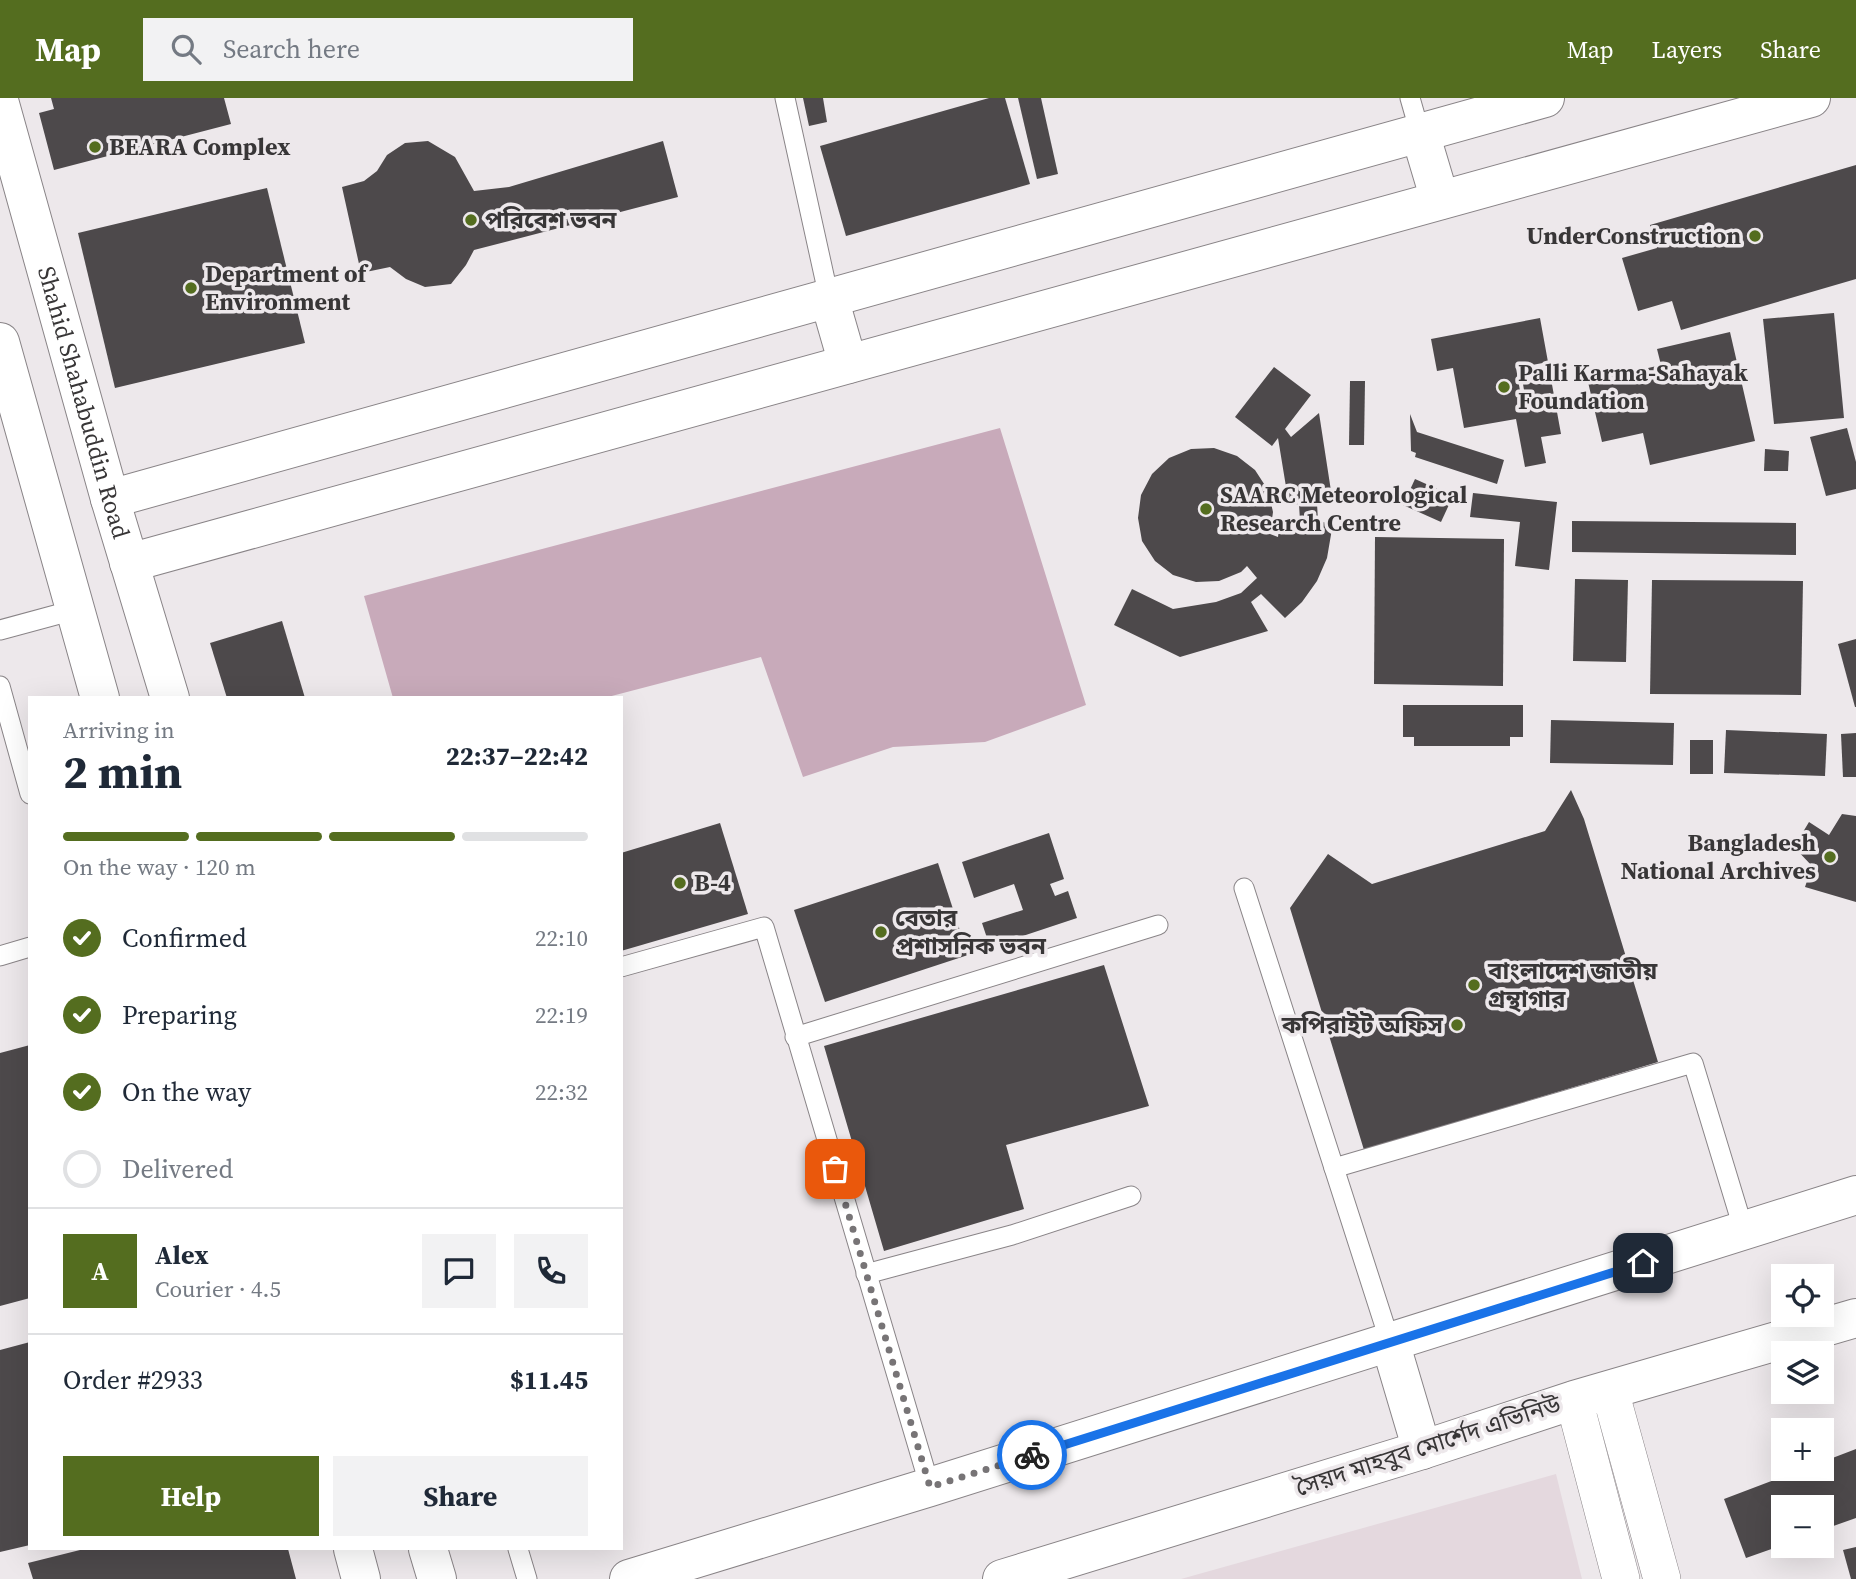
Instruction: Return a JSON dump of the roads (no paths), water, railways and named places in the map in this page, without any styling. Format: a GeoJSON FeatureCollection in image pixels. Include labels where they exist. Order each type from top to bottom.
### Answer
{"type":"FeatureCollection","features":[{"type":"Feature","properties":{"kind":"street"},"geometry":{"type":"LineString","coordinates":[[110,499],[829,298],[1415,116],[1545,98]]}},
{"type":"Feature","properties":{"kind":"street"},"geometry":{"type":"LineString","coordinates":[[129,564],[1811,98]]}},
{"type":"Feature","properties":{"kind":"street","name":"Shahid Shahabuddin Road"},"geometry":{"type":"LineString","coordinates":[[0,104],[13,192],[169,696]]}},
{"type":"Feature","properties":{"kind":"street"},"geometry":{"type":"LineString","coordinates":[[1415,116],[1440,200]]}},
{"type":"Feature","properties":{"kind":"street"},"geometry":{"type":"LineString","coordinates":[[829,298],[848,364]]}},
{"type":"Feature","properties":{"kind":"street"},"geometry":{"type":"LineString","coordinates":[[0,342],[99,696]]}},
{"type":"Feature","properties":{"kind":"street"},"geometry":{"type":"LineString","coordinates":[[629,1579],[930,1487],[1856,1195]]}},
{"type":"Feature","properties":{"kind":"street","name":"সৈয়দ মাহবুব মোর্শেদ এভিনিউ"},"geometry":{"type":"LineString","coordinates":[[1002,1579],[1592,1395],[1856,1318]]}},
{"type":"Feature","properties":{"kind":"street"},"geometry":{"type":"LineString","coordinates":[[1390,1342],[1422,1450]]}},
{"type":"Feature","properties":{"kind":"street"},"geometry":{"type":"LineString","coordinates":[[1592,1395],[1621,1579]]}},
{"type":"Feature","properties":{"kind":"street"},"geometry":{"type":"LineString","coordinates":[[1592,1395],[1662,1579]]}},
{"type":"Feature","properties":{"kind":"street"},"geometry":{"type":"LineString","coordinates":[[353,1550],[362,1579]]}},
{"type":"Feature","properties":{"kind":"street"},"geometry":{"type":"LineString","coordinates":[[428,1550],[437,1579]]}},
{"type":"Feature","properties":{"kind":"lane"},"geometry":{"type":"LineString","coordinates":[[785,98],[829,298]]}},
{"type":"Feature","properties":{"kind":"lane"},"geometry":{"type":"LineString","coordinates":[[0,630],[74,610]]}},
{"type":"Feature","properties":{"kind":"lane"},"geometry":{"type":"LineString","coordinates":[[0,686],[28,787]]}},
{"type":"Feature","properties":{"kind":"lane"},"geometry":{"type":"LineString","coordinates":[[1244,888],[1390,1342]]}},
{"type":"Feature","properties":{"kind":"lane"},"geometry":{"type":"LineString","coordinates":[[795,1037],[1158,925]]}},
{"type":"Feature","properties":{"kind":"lane"},"geometry":{"type":"LineString","coordinates":[[623,966],[764,927],[930,1487]]}},
{"type":"Feature","properties":{"kind":"lane"},"geometry":{"type":"LineString","coordinates":[[0,956],[28,948]]}},
{"type":"Feature","properties":{"kind":"lane"},"geometry":{"type":"LineString","coordinates":[[1334,1168],[1693,1063],[1744,1231]]}},
{"type":"Feature","properties":{"kind":"lane"},"geometry":{"type":"LineString","coordinates":[[866,1274],[1012,1235],[1131,1196]]}},
{"type":"Feature","properties":{"kind":"lane"},"geometry":{"type":"LineString","coordinates":[[518,1550],[527,1579]]}},
{"type":"Feature","properties":{"kind":"place","name":"BEARA Complex"},"geometry":{"type":"Point","coordinates":[95,147]}},
{"type":"Feature","properties":{"kind":"place","name":"পরিবেশ ভবন"},"geometry":{"type":"Point","coordinates":[471,220]}},
{"type":"Feature","properties":{"kind":"place","name":"UnderConstruction"},"geometry":{"type":"Point","coordinates":[1755,236]}},
{"type":"Feature","properties":{"kind":"place","name":"Department of Environment"},"geometry":{"type":"Point","coordinates":[191,288]}},
{"type":"Feature","properties":{"kind":"place","name":"Palli Karma-Sahayak Foundation"},"geometry":{"type":"Point","coordinates":[1504,387]}},
{"type":"Feature","properties":{"kind":"place","name":"SAARC Meteorological Research Centre"},"geometry":{"type":"Point","coordinates":[1206,509]}},
{"type":"Feature","properties":{"kind":"place","name":"Bangladesh National Archives"},"geometry":{"type":"Point","coordinates":[1830,857]}},
{"type":"Feature","properties":{"kind":"place","name":"B-4"},"geometry":{"type":"Point","coordinates":[680,883]}},
{"type":"Feature","properties":{"kind":"place","name":"বেতার প্রশাসনিক ভবন"},"geometry":{"type":"Point","coordinates":[881,932]}},
{"type":"Feature","properties":{"kind":"place","name":"বাংলাদেশ জাতীয় গ্রন্থাগার"},"geometry":{"type":"Point","coordinates":[1474,985]}},
{"type":"Feature","properties":{"kind":"place","name":"কপিরাইট অফিস"},"geometry":{"type":"Point","coordinates":[1457,1025]}}]}
